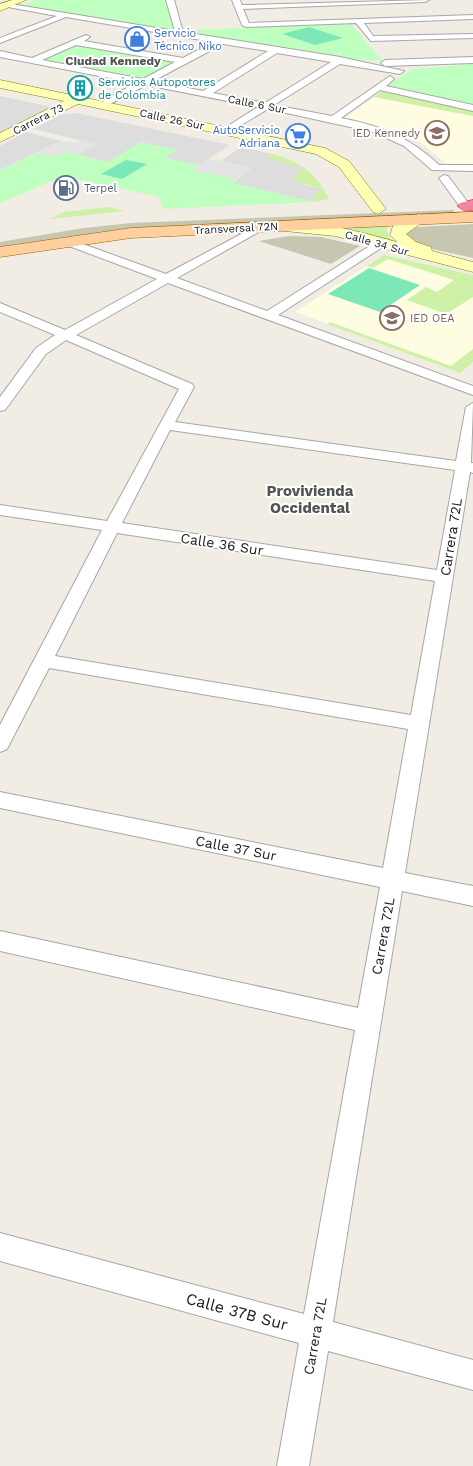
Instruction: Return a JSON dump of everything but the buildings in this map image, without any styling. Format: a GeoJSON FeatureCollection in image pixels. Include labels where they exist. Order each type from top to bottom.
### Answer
{"type":"FeatureCollection","features":[{"type":"Feature","properties":{"kind":"main road"},"geometry":{"type":"LineString","coordinates":[[4,7],[21,0]]}},
{"type":"Feature","properties":{"kind":"main road","name":"Calle 26 Sur"},"geometry":{"type":"LineString","coordinates":[[0,84],[72,102],[301,150],[322,162],[333,175]]}},
{"type":"Feature","properties":{"kind":"main road","name":"Calle 26 Sur"},"geometry":{"type":"LineString","coordinates":[[0,90],[226,131],[339,160],[351,172],[378,209]]}},
{"type":"Feature","properties":{"kind":"main road","name":"Carrera 73"},"geometry":{"type":"LineString","coordinates":[[0,138],[72,102]]}},
{"type":"Feature","properties":{"kind":"main road","name":"Transversal 72N"},"geometry":{"type":"LineString","coordinates":[[0,237],[130,219],[378,209],[471,209]]}},
{"type":"Feature","properties":{"kind":"main road","name":"Transversal 72N"},"geometry":{"type":"LineString","coordinates":[[0,252],[65,241],[131,233],[420,219],[471,209]]}},
{"type":"Feature","properties":{"kind":"main road","name":"Calle 34 Sur"},"geometry":{"type":"LineString","coordinates":[[420,219],[399,229],[398,235],[402,241],[418,248],[473,261]]}},
{"type":"Feature","properties":{"kind":"main road","name":"Calle 34 Sur"},"geometry":{"type":"LineString","coordinates":[[279,225],[336,231],[473,267]]}},
{"type":"Feature","properties":{"kind":"street"},"geometry":{"type":"LineString","coordinates":[[170,0],[180,34]]}},
{"type":"Feature","properties":{"kind":"street"},"geometry":{"type":"LineString","coordinates":[[425,0],[237,3],[246,25],[473,17]]}},
{"type":"Feature","properties":{"kind":"street"},"geometry":{"type":"LineString","coordinates":[[4,7],[223,40],[400,71]]}},
{"type":"Feature","properties":{"kind":"street"},"geometry":{"type":"LineString","coordinates":[[0,41],[65,15]]}},
{"type":"Feature","properties":{"kind":"street"},"geometry":{"type":"LineString","coordinates":[[358,21],[371,40],[473,36]]}},
{"type":"Feature","properties":{"kind":"street"},"geometry":{"type":"LineString","coordinates":[[34,60],[115,24]]}},
{"type":"Feature","properties":{"kind":"street"},"geometry":{"type":"LineString","coordinates":[[108,102],[223,40]]}},
{"type":"Feature","properties":{"kind":"street"},"geometry":{"type":"LineString","coordinates":[[75,42],[183,62]]}},
{"type":"Feature","properties":{"kind":"street"},"geometry":{"type":"LineString","coordinates":[[205,94],[277,49]]}},
{"type":"Feature","properties":{"kind":"street","name":"Calle 6 Sur"},"geometry":{"type":"LineString","coordinates":[[0,54],[335,118],[370,127],[403,141],[415,147],[436,168],[473,168]]}},
{"type":"Feature","properties":{"kind":"street"},"geometry":{"type":"LineString","coordinates":[[226,131],[340,60]]}},
{"type":"Feature","properties":{"kind":"street"},"geometry":{"type":"LineString","coordinates":[[358,63],[473,60]]}},
{"type":"Feature","properties":{"kind":"street"},"geometry":{"type":"LineString","coordinates":[[335,118],[412,62]]}},
{"type":"Feature","properties":{"kind":"street"},"geometry":{"type":"LineString","coordinates":[[379,87],[473,108]]}},
{"type":"Feature","properties":{"kind":"street"},"geometry":{"type":"LineString","coordinates":[[444,178],[471,209]]}},
{"type":"Feature","properties":{"kind":"street"},"geometry":{"type":"LineString","coordinates":[[1,405],[41,351],[63,335],[260,227]]}},
{"type":"Feature","properties":{"kind":"street"},"geometry":{"type":"LineString","coordinates":[[65,241],[473,391]]}},
{"type":"Feature","properties":{"kind":"street"},"geometry":{"type":"LineString","coordinates":[[268,316],[380,244]]}},
{"type":"Feature","properties":{"kind":"street"},"geometry":{"type":"LineString","coordinates":[[0,308],[187,387],[111,527],[45,661],[0,744]]}},
{"type":"Feature","properties":{"kind":"street","name":"Carrera 72L"},"geometry":{"type":"LineString","coordinates":[[293,1466],[444,577],[468,468],[473,407]]}},
{"type":"Feature","properties":{"kind":"street"},"geometry":{"type":"LineString","coordinates":[[166,425],[468,468]]}},
{"type":"Feature","properties":{"kind":"street","name":"Calle 36 Sur"},"geometry":{"type":"LineString","coordinates":[[0,510],[444,577]]}},
{"type":"Feature","properties":{"kind":"street"},"geometry":{"type":"LineString","coordinates":[[45,661],[420,724]]}},
{"type":"Feature","properties":{"kind":"street","name":"Calle 37 Sur"},"geometry":{"type":"LineString","coordinates":[[0,800],[473,896]]}},
{"type":"Feature","properties":{"kind":"street"},"geometry":{"type":"LineString","coordinates":[[0,941],[369,1022]]}},
{"type":"Feature","properties":{"kind":"street","name":"Calle 37B Sur"},"geometry":{"type":"LineString","coordinates":[[0,1248],[473,1375]]}},
{"type":"Feature","properties":{"kind":"shaded area"},"geometry":{"type":"Polygon","coordinates":[[[0,96],[52,107],[0,134],[0,96]]]}},
{"type":"Feature","properties":{"kind":"shaded area","name":"IED Kennedy"},"geometry":{"type":"Polygon","coordinates":[[[374,97],[473,116],[473,165],[448,165],[421,143],[395,131],[345,118],[374,97]]]}},
{"type":"Feature","properties":{"kind":"shaded area"},"geometry":{"type":"Polygon","coordinates":[[[76,113],[230,145],[199,165],[165,158],[176,150],[141,142],[109,162],[78,155],[96,144],[33,129],[60,115],[76,113]]]}},
{"type":"Feature","properties":{"kind":"shaded area"},"geometry":{"type":"Polygon","coordinates":[[[26,132],[61,141],[0,170],[0,146],[26,132]]]}},
{"type":"Feature","properties":{"kind":"shaded area"},"geometry":{"type":"Polygon","coordinates":[[[81,140],[97,144],[78,155],[64,152],[55,157],[38,153],[61,141],[75,143],[81,140]]]}},
{"type":"Feature","properties":{"kind":"shaded area"},"geometry":{"type":"Polygon","coordinates":[[[241,147],[272,154],[268,157],[305,168],[291,178],[304,182],[302,184],[322,189],[313,196],[314,202],[232,183],[251,168],[221,161],[241,147]]]}},
{"type":"Feature","properties":{"kind":"shaded area"},"geometry":{"type":"Polygon","coordinates":[[[208,159],[252,168],[235,179],[192,170],[208,159]]]}},
{"type":"Feature","properties":{"kind":"shaded area"},"geometry":{"type":"Polygon","coordinates":[[[453,210],[456,216],[135,231],[0,250],[0,242],[84,228],[131,223],[453,210]]]}},
{"type":"Feature","properties":{"kind":"shaded area"},"geometry":{"type":"Polygon","coordinates":[[[473,224],[473,258],[423,247],[406,239],[405,232],[418,227],[473,224]]]}},
{"type":"Feature","properties":{"kind":"shaded area"},"geometry":{"type":"Polygon","coordinates":[[[289,236],[321,237],[360,246],[331,264],[259,241],[289,236]]]}},
{"type":"Feature","properties":{"kind":"shaded area","name":"IED OEA"},"geometry":{"type":"Polygon","coordinates":[[[384,255],[473,275],[473,362],[460,373],[295,312],[384,255]]]}},
{"type":"Feature","properties":{"kind":"green space"},"geometry":{"type":"Polygon","coordinates":[[[35,0],[167,0],[176,32],[22,6],[35,0]]]}},
{"type":"Feature","properties":{"kind":"green space"},"geometry":{"type":"Polygon","coordinates":[[[351,24],[383,61],[354,60],[185,32],[184,30],[351,24]]]}},
{"type":"Feature","properties":{"kind":"green space"},"geometry":{"type":"Polygon","coordinates":[[[309,27],[343,38],[315,45],[282,34],[309,27]]]}},
{"type":"Feature","properties":{"kind":"green space"},"geometry":{"type":"Polygon","coordinates":[[[75,43],[178,62],[144,80],[39,60],[75,43]]]}},
{"type":"Feature","properties":{"kind":"green space"},"geometry":{"type":"Polygon","coordinates":[[[473,64],[473,105],[387,85],[413,69],[473,64]]]}},
{"type":"Feature","properties":{"kind":"green space"},"geometry":{"type":"Polygon","coordinates":[[[383,91],[473,110],[473,116],[374,97],[383,91]]]}},
{"type":"Feature","properties":{"kind":"green space"},"geometry":{"type":"Polygon","coordinates":[[[140,142],[177,150],[165,158],[199,165],[193,170],[235,179],[232,183],[314,202],[163,209],[159,197],[64,176],[0,203],[0,170],[38,153],[55,157],[64,152],[109,162],[140,142]]]}},
{"type":"Feature","properties":{"kind":"green space"},"geometry":{"type":"Polygon","coordinates":[[[272,154],[281,156],[306,169],[325,190],[329,199],[314,202],[313,196],[322,189],[291,179],[304,168],[267,158],[272,154]]]}},
{"type":"Feature","properties":{"kind":"green space"},"geometry":{"type":"Polygon","coordinates":[[[126,160],[147,164],[122,179],[101,174],[126,160]]]}},
{"type":"Feature","properties":{"kind":"green space"},"geometry":{"type":"Polygon","coordinates":[[[108,207],[125,211],[50,219],[64,212],[108,207]]]}},
{"type":"Feature","properties":{"kind":"green space"},"geometry":{"type":"Polygon","coordinates":[[[388,225],[386,230],[392,241],[331,228],[388,225]]]}},
{"type":"Feature","properties":{"kind":"green space"},"geometry":{"type":"Polygon","coordinates":[[[384,255],[473,275],[473,297],[446,314],[407,300],[426,287],[437,292],[454,280],[388,259],[373,268],[367,266],[384,255]]]}},
{"type":"Feature","properties":{"kind":"green space"},"geometry":{"type":"Polygon","coordinates":[[[369,268],[420,285],[380,312],[328,294],[369,268]]]}},
{"type":"Feature","properties":{"kind":"green space"},"geometry":{"type":"Polygon","coordinates":[[[330,322],[451,366],[473,349],[473,362],[460,373],[327,324],[330,322]]]}},
{"type":"Feature","properties":{"kind":"place","name":"Servicio Técnico Niko"},"geometry":{"type":"Point","coordinates":[137,39]}},
{"type":"Feature","properties":{"kind":"place","name":"Servicios Autopotores de Colombia"},"geometry":{"type":"Point","coordinates":[80,88]}},
{"type":"Feature","properties":{"kind":"place","name":"IED Kennedy"},"geometry":{"type":"Point","coordinates":[437,133]}},
{"type":"Feature","properties":{"kind":"place","name":"AutoServicio Adriana"},"geometry":{"type":"Point","coordinates":[298,136]}},
{"type":"Feature","properties":{"kind":"place","name":"Terpel"},"geometry":{"type":"Point","coordinates":[66,188]}},
{"type":"Feature","properties":{"kind":"place","name":"IED OEA"},"geometry":{"type":"Point","coordinates":[392,318]}},
{"type":"Feature","properties":{"kind":"district","name":"Ciudad Kennedy"},"geometry":{"type":"Point","coordinates":[113,61]}},
{"type":"Feature","properties":{"kind":"district","name":"Provivienda Occidental"},"geometry":{"type":"Point","coordinates":[310,500]}}]}
